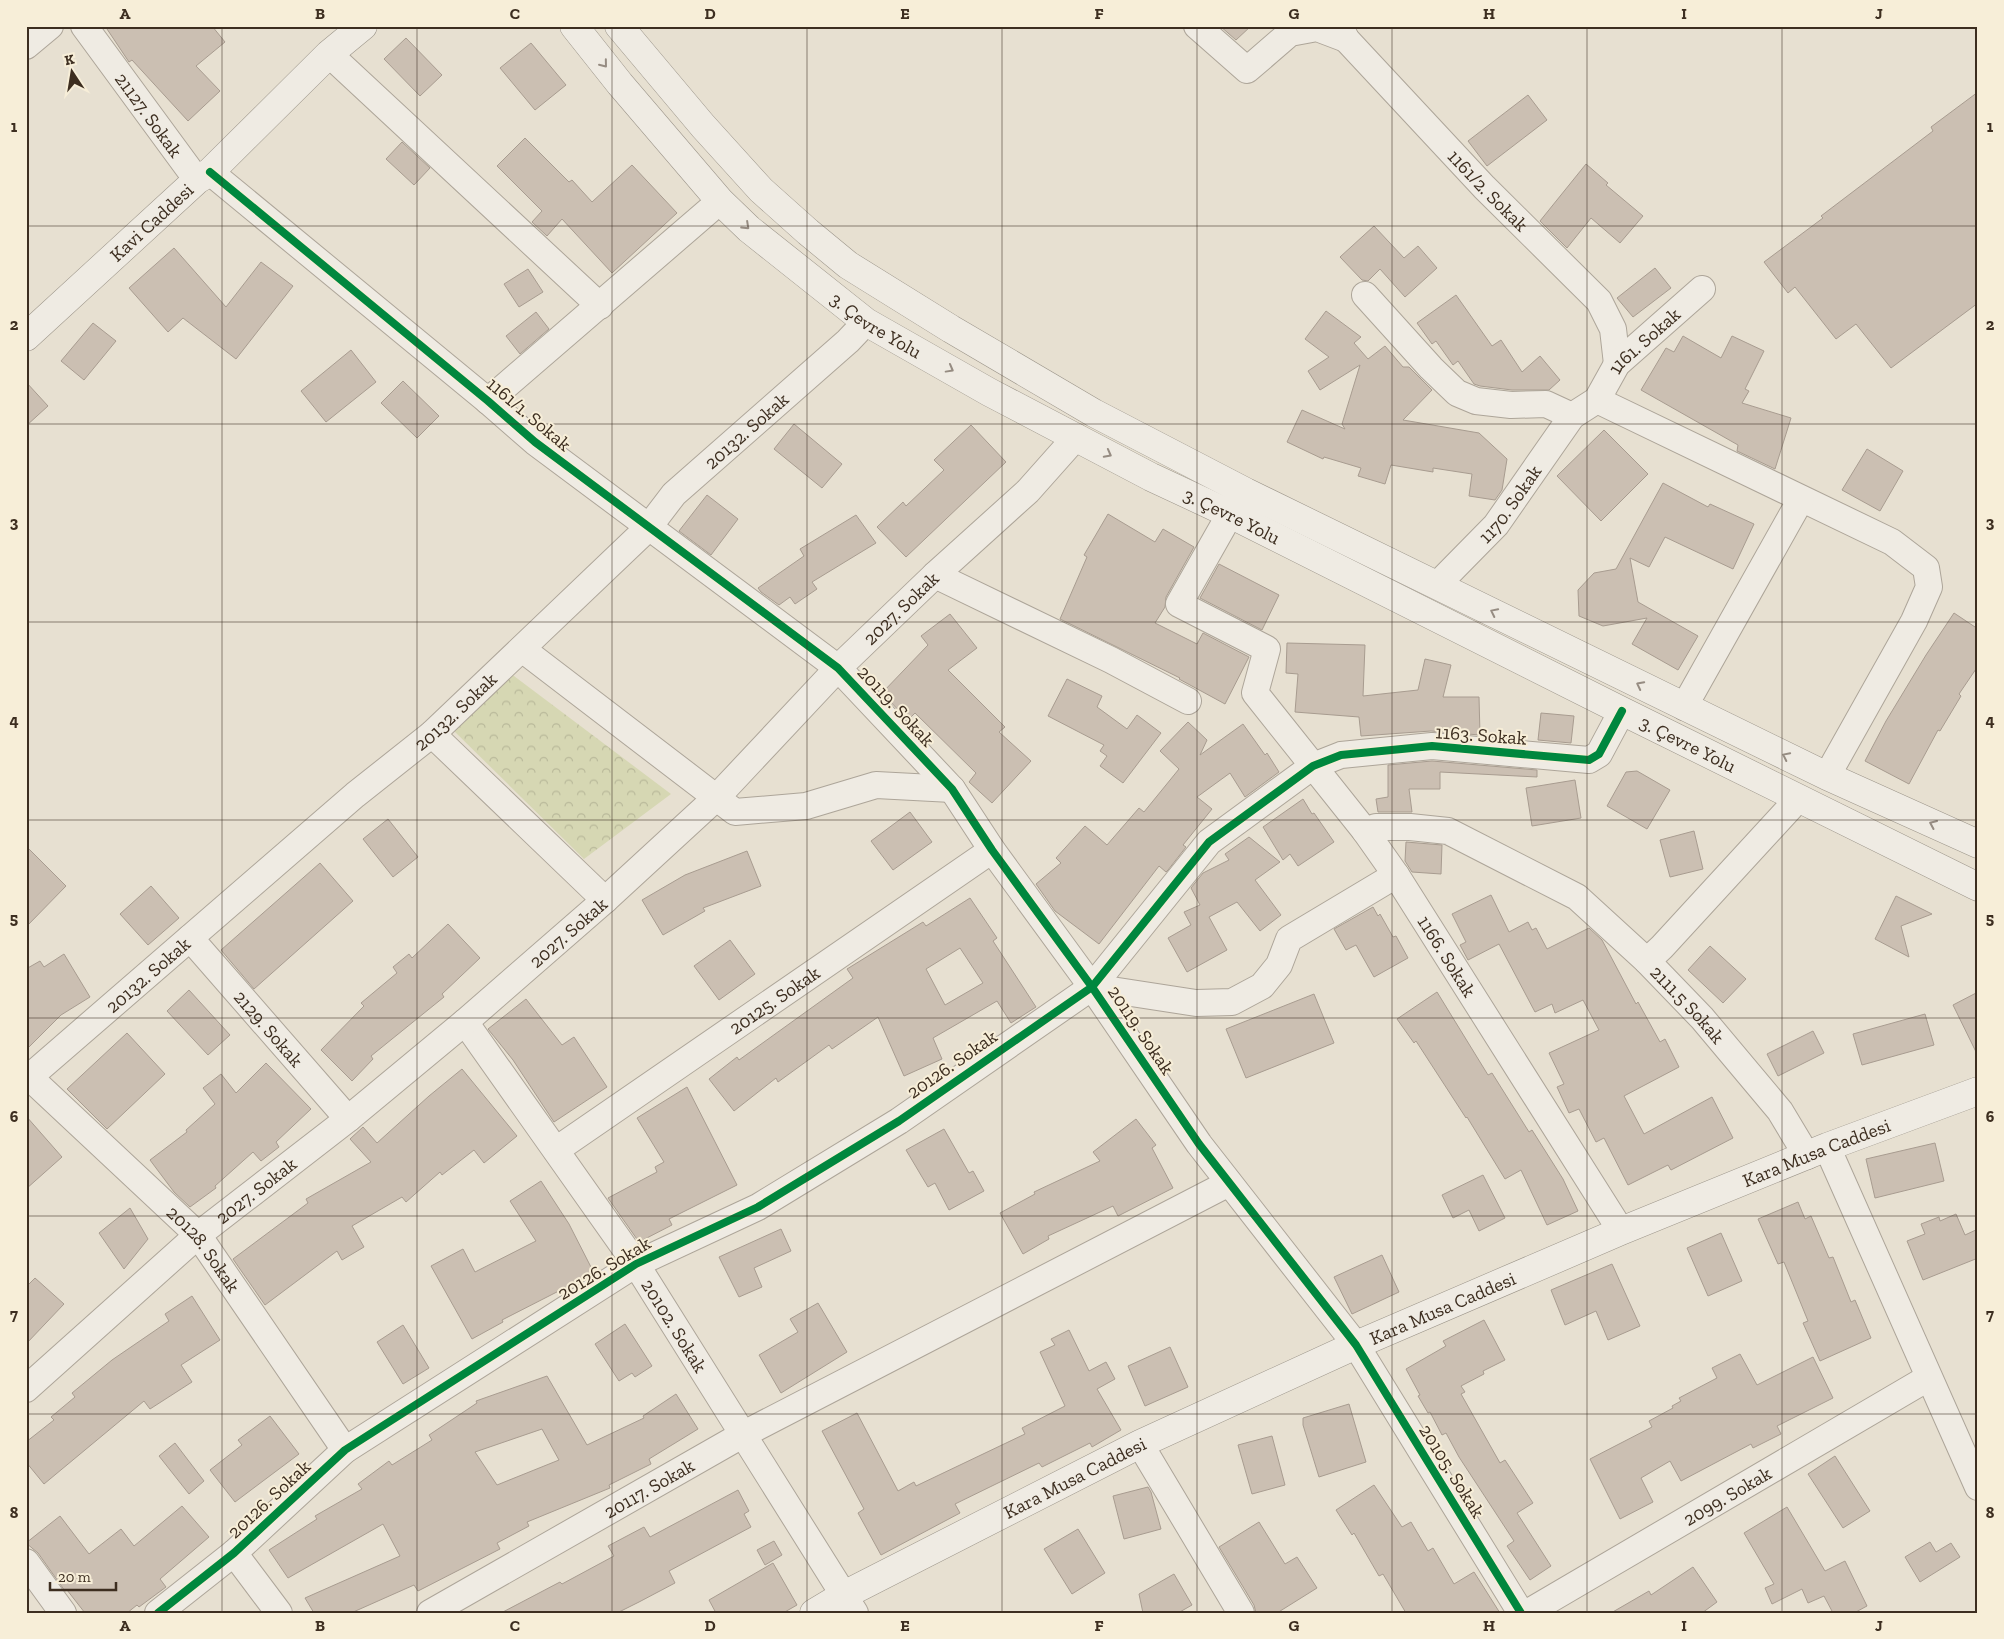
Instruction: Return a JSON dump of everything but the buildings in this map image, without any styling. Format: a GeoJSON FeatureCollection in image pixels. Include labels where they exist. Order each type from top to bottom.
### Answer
{"type":"FeatureCollection","features":[{"type":"Feature","properties":{"kind":"main road","name":"Kavi Caddesi"},"geometry":{"type":"LineString","coordinates":[[26,337],[204,176],[329,54],[363,26]]}},
{"type":"Feature","properties":{"kind":"main road","name":"3. Çevre Yolu"},"geometry":{"type":"LineString","coordinates":[[574,26],[620,84],[720,201],[749,230],[866,322],[989,392],[1151,477],[1230,514],[1798,799],[1978,887]]}},
{"type":"Feature","properties":{"kind":"main road","name":"3. Çevre Yolu"},"geometry":{"type":"LineString","coordinates":[[619,26],[703,126],[761,190],[848,265],[951,329],[1094,413],[1246,492],[1438,584],[1827,776],[1978,844]]}},
{"type":"Feature","properties":{"kind":"main road","name":"Kara Musa Caddesi"},"geometry":{"type":"LineString","coordinates":[[814,1613],[850,1604],[1140,1444],[1356,1345],[1621,1231],[1817,1151],[1978,1091]]}},
{"type":"Feature","properties":{"kind":"street"},"geometry":{"type":"LineString","coordinates":[[26,46],[50,26]]}},
{"type":"Feature","properties":{"kind":"street","name":"21127. Sokak"},"geometry":{"type":"LineString","coordinates":[[84,26],[204,176]]}},
{"type":"Feature","properties":{"kind":"street"},"geometry":{"type":"LineString","coordinates":[[1197,26],[1246,70],[1290,33],[1317,28],[1343,33]]}},
{"type":"Feature","properties":{"kind":"street","name":"1161/2. Sokak"},"geometry":{"type":"LineString","coordinates":[[1343,33],[1484,187],[1599,301],[1613,329],[1617,364]]}},
{"type":"Feature","properties":{"kind":"street"},"geometry":{"type":"LineString","coordinates":[[329,54],[600,306]]}},
{"type":"Feature","properties":{"kind":"street","name":"1161/1. Sokak"},"geometry":{"type":"LineString","coordinates":[[204,176],[488,401],[535,442],[838,668]]}},
{"type":"Feature","properties":{"kind":"street"},"geometry":{"type":"LineString","coordinates":[[488,401],[720,201]]}},
{"type":"Feature","properties":{"kind":"street","name":"1161. Sokak"},"geometry":{"type":"LineString","coordinates":[[1597,400],[1617,364],[1702,289]]}},
{"type":"Feature","properties":{"kind":"street"},"geometry":{"type":"LineString","coordinates":[[1365,295],[1431,368],[1457,393],[1476,401],[1511,405],[1546,404],[1572,416],[1597,400],[1892,542],[1926,568],[1929,587],[1914,621],[1827,776]]}},
{"type":"Feature","properties":{"kind":"street","name":"20132. Sokak"},"geometry":{"type":"LineString","coordinates":[[27,1077],[355,795],[432,734],[648,528],[674,494],[848,341],[866,322]]}},
{"type":"Feature","properties":{"kind":"street","name":"1170. Sokak"},"geometry":{"type":"LineString","coordinates":[[1438,584],[1496,525],[1572,416]]}},
{"type":"Feature","properties":{"kind":"street","name":"2027. Sokak"},"geometry":{"type":"LineString","coordinates":[[26,1389],[198,1235],[348,1119],[465,1022],[604,900],[717,797],[838,668],[1028,491],[1076,437]]}},
{"type":"Feature","properties":{"kind":"street"},"geometry":{"type":"LineString","coordinates":[[1684,707],[1801,499]]}},
{"type":"Feature","properties":{"kind":"street","name":"1166. Sokak"},"geometry":{"type":"LineString","coordinates":[[1230,514],[1179,604],[1266,649],[1255,693],[1365,831],[1396,876],[1621,1231]]}},
{"type":"Feature","properties":{"kind":"street"},"geometry":{"type":"LineString","coordinates":[[936,575],[1111,660],[1188,701]]}},
{"type":"Feature","properties":{"kind":"street"},"geometry":{"type":"LineString","coordinates":[[522,650],[735,812],[806,806],[876,785],[952,789]]}},
{"type":"Feature","properties":{"kind":"street","name":"20119. Sokak"},"geometry":{"type":"LineString","coordinates":[[838,668],[952,789],[992,850],[1092,987],[1198,1144],[1356,1345]]}},
{"type":"Feature","properties":{"kind":"street","name":"1163. Sokak"},"geometry":{"type":"LineString","coordinates":[[1092,987],[1209,842],[1313,766],[1342,755],[1432,746],[1589,760],[1599,754],[1622,711]]}},
{"type":"Feature","properties":{"kind":"street"},"geometry":{"type":"LineString","coordinates":[[432,734],[604,900]]}},
{"type":"Feature","properties":{"kind":"street","name":"2111.5 Sokak"},"geometry":{"type":"LineString","coordinates":[[1798,799],[1647,961],[1702,1018],[1780,1111],[1817,1151],[1928,1378],[1978,1487]]}},
{"type":"Feature","properties":{"kind":"street"},"geometry":{"type":"LineString","coordinates":[[1365,831],[1376,827],[1410,827],[1448,832],[1576,897],[1647,961]]}},
{"type":"Feature","properties":{"kind":"street","name":"20125. Sokak"},"geometry":{"type":"LineString","coordinates":[[556,1150],[992,850]]}},
{"type":"Feature","properties":{"kind":"street"},"geometry":{"type":"LineString","coordinates":[[1092,987],[1196,1003],[1232,1002],[1262,986],[1279,966],[1289,939],[1396,876]]}},
{"type":"Feature","properties":{"kind":"street","name":"2129. Sokak"},"geometry":{"type":"LineString","coordinates":[[190,938],[348,1119]]}},
{"type":"Feature","properties":{"kind":"street","name":"20126. Sokak"},"geometry":{"type":"LineString","coordinates":[[158,1613],[234,1553],[345,1450],[636,1264],[758,1207],[899,1121],[1092,987]]}},
{"type":"Feature","properties":{"kind":"street","name":"20102. Sokak"},"geometry":{"type":"LineString","coordinates":[[465,1022],[636,1264],[850,1604]]}},
{"type":"Feature","properties":{"kind":"street","name":"20128. Sokak"},"geometry":{"type":"LineString","coordinates":[[27,1077],[198,1235],[345,1450]]}},
{"type":"Feature","properties":{"kind":"street","name":"20117. Sokak"},"geometry":{"type":"LineString","coordinates":[[430,1613],[742,1435],[1229,1183]]}},
{"type":"Feature","properties":{"kind":"street","name":"20105. Sokak"},"geometry":{"type":"LineString","coordinates":[[1356,1345],[1521,1613]]}},
{"type":"Feature","properties":{"kind":"street","name":"2099. Sokak"},"geometry":{"type":"LineString","coordinates":[[1527,1613],[1928,1378]]}},
{"type":"Feature","properties":{"kind":"street"},"geometry":{"type":"LineString","coordinates":[[1140,1444],[1241,1613]]}},
{"type":"Feature","properties":{"kind":"street"},"geometry":{"type":"LineString","coordinates":[[234,1553],[279,1613]]}},
{"type":"Feature","properties":{"kind":"street"},"geometry":{"type":"LineString","coordinates":[[26,1562],[63,1613]]}},
{"type":"Feature","properties":{"kind":"green space"},"geometry":{"type":"Polygon","coordinates":[[[510,673],[671,794],[584,859],[452,729],[510,673]]]}},
{"type":"Feature","properties":{"kind":"cycle path"},"geometry":{"type":"LineString","coordinates":[[210,172],[488,401],[535,442],[838,668],[952,789],[992,850],[1092,987],[1199,1144],[1356,1345],[1521,1613]]}},
{"type":"Feature","properties":{"kind":"cycle path"},"geometry":{"type":"LineString","coordinates":[[158,1613],[234,1553],[345,1450],[636,1264],[758,1207],[899,1121],[1092,987],[1209,842],[1313,766],[1341,755],[1432,746],[1589,760],[1599,754],[1622,711]]}}]}
